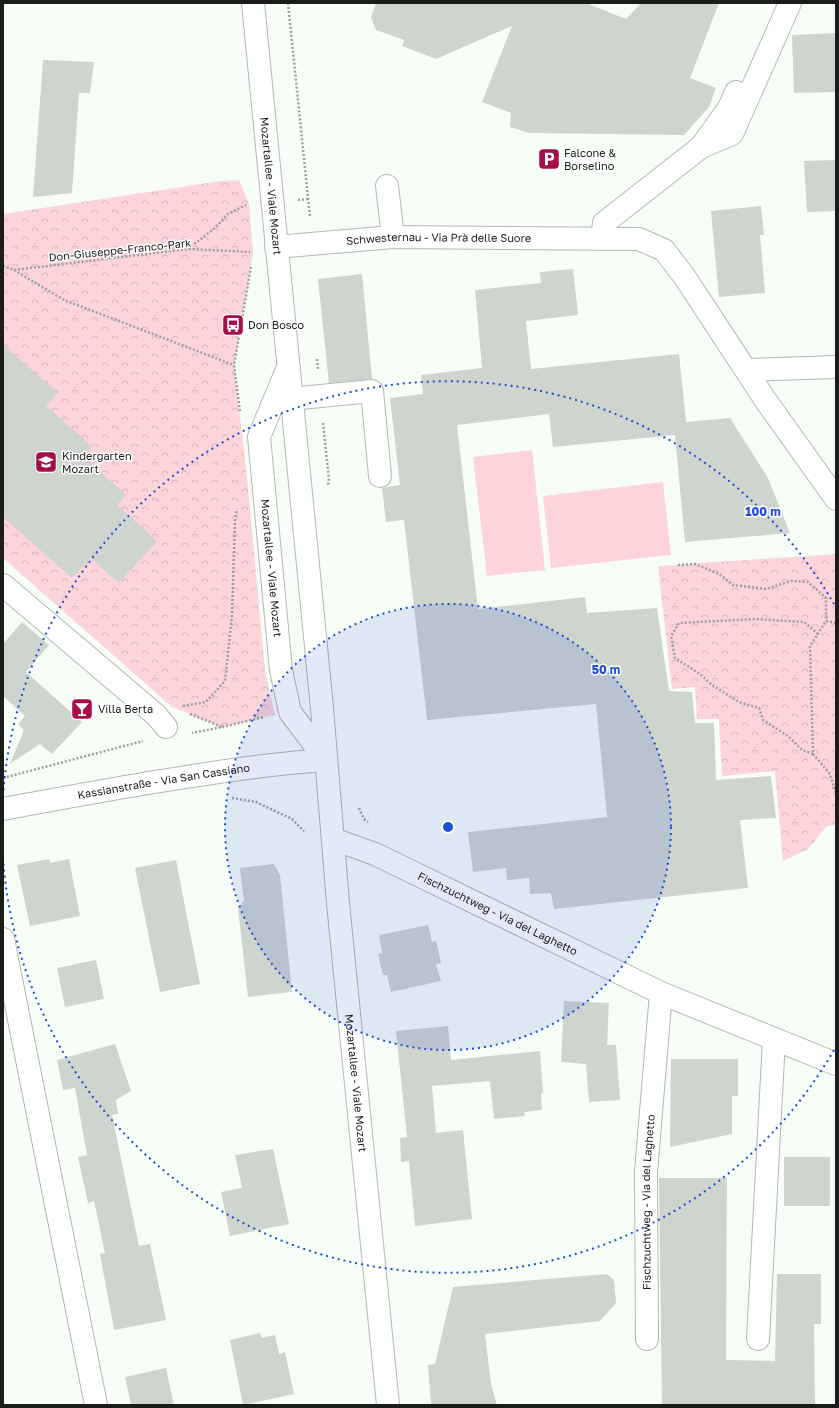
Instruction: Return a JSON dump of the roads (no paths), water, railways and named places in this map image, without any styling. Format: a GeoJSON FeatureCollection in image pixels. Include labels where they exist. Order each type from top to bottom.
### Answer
{"type":"FeatureCollection","features":[{"type":"Feature","properties":{"kind":"street","name":"Mozartallee - Viale Mozart"},"geometry":{"type":"LineString","coordinates":[[253,3],[287,369],[326,760],[338,903],[388,1405]]}},
{"type":"Feature","properties":{"kind":"street"},"geometry":{"type":"LineString","coordinates":[[701,147],[729,108],[776,3]]}},
{"type":"Feature","properties":{"kind":"street"},"geometry":{"type":"LineString","coordinates":[[602,239],[604,223],[701,147],[732,134],[790,3]]}},
{"type":"Feature","properties":{"kind":"street"},"geometry":{"type":"LineString","coordinates":[[387,186],[392,237]]}},
{"type":"Feature","properties":{"kind":"street","name":"Schwesternau - Via Prà delle Suore"},"geometry":{"type":"LineString","coordinates":[[276,247],[392,237],[639,239],[664,250],[684,276],[746,370],[836,499]]}},
{"type":"Feature","properties":{"kind":"street"},"geometry":{"type":"LineString","coordinates":[[746,370],[836,367]]}},
{"type":"Feature","properties":{"kind":"street","name":"Mozartallee - Viale Mozart"},"geometry":{"type":"LineString","coordinates":[[287,369],[259,437],[281,670],[290,712],[326,760]]}},
{"type":"Feature","properties":{"kind":"street"},"geometry":{"type":"LineString","coordinates":[[290,399],[372,391],[380,476]]}},
{"type":"Feature","properties":{"kind":"street"},"geometry":{"type":"LineString","coordinates":[[3,585],[156,715],[166,727]]}},
{"type":"Feature","properties":{"kind":"street","name":"Kassianstraße - Via San Cassiano"},"geometry":{"type":"LineString","coordinates":[[3,809],[101,790],[249,767],[289,762],[326,760]]}},
{"type":"Feature","properties":{"kind":"street","name":"Fischzuchtweg - Via del Laghetto"},"geometry":{"type":"LineString","coordinates":[[333,839],[376,854],[661,993],[836,1064]]}},
{"type":"Feature","properties":{"kind":"street"},"geometry":{"type":"LineString","coordinates":[[3,939],[96,1405]]}},
{"type":"Feature","properties":{"kind":"street","name":"Fischzuchtweg - Via del Laghetto"},"geometry":{"type":"LineString","coordinates":[[647,1339],[646,1172],[661,993]]}},
{"type":"Feature","properties":{"kind":"street"},"geometry":{"type":"LineString","coordinates":[[758,1339],[774,1039]]}},
{"type":"Feature","properties":{"kind":"place","name":"Falcone & Borselino"},"geometry":{"type":"Point","coordinates":[549,159]}},
{"type":"Feature","properties":{"kind":"place","name":"Don Bosco"},"geometry":{"type":"Point","coordinates":[233,325]}},
{"type":"Feature","properties":{"kind":"place","name":"Kindergarten Mozart"},"geometry":{"type":"Point","coordinates":[46,462]}},
{"type":"Feature","properties":{"kind":"place","name":"Villa Berta"},"geometry":{"type":"Point","coordinates":[82,709]}}]}
